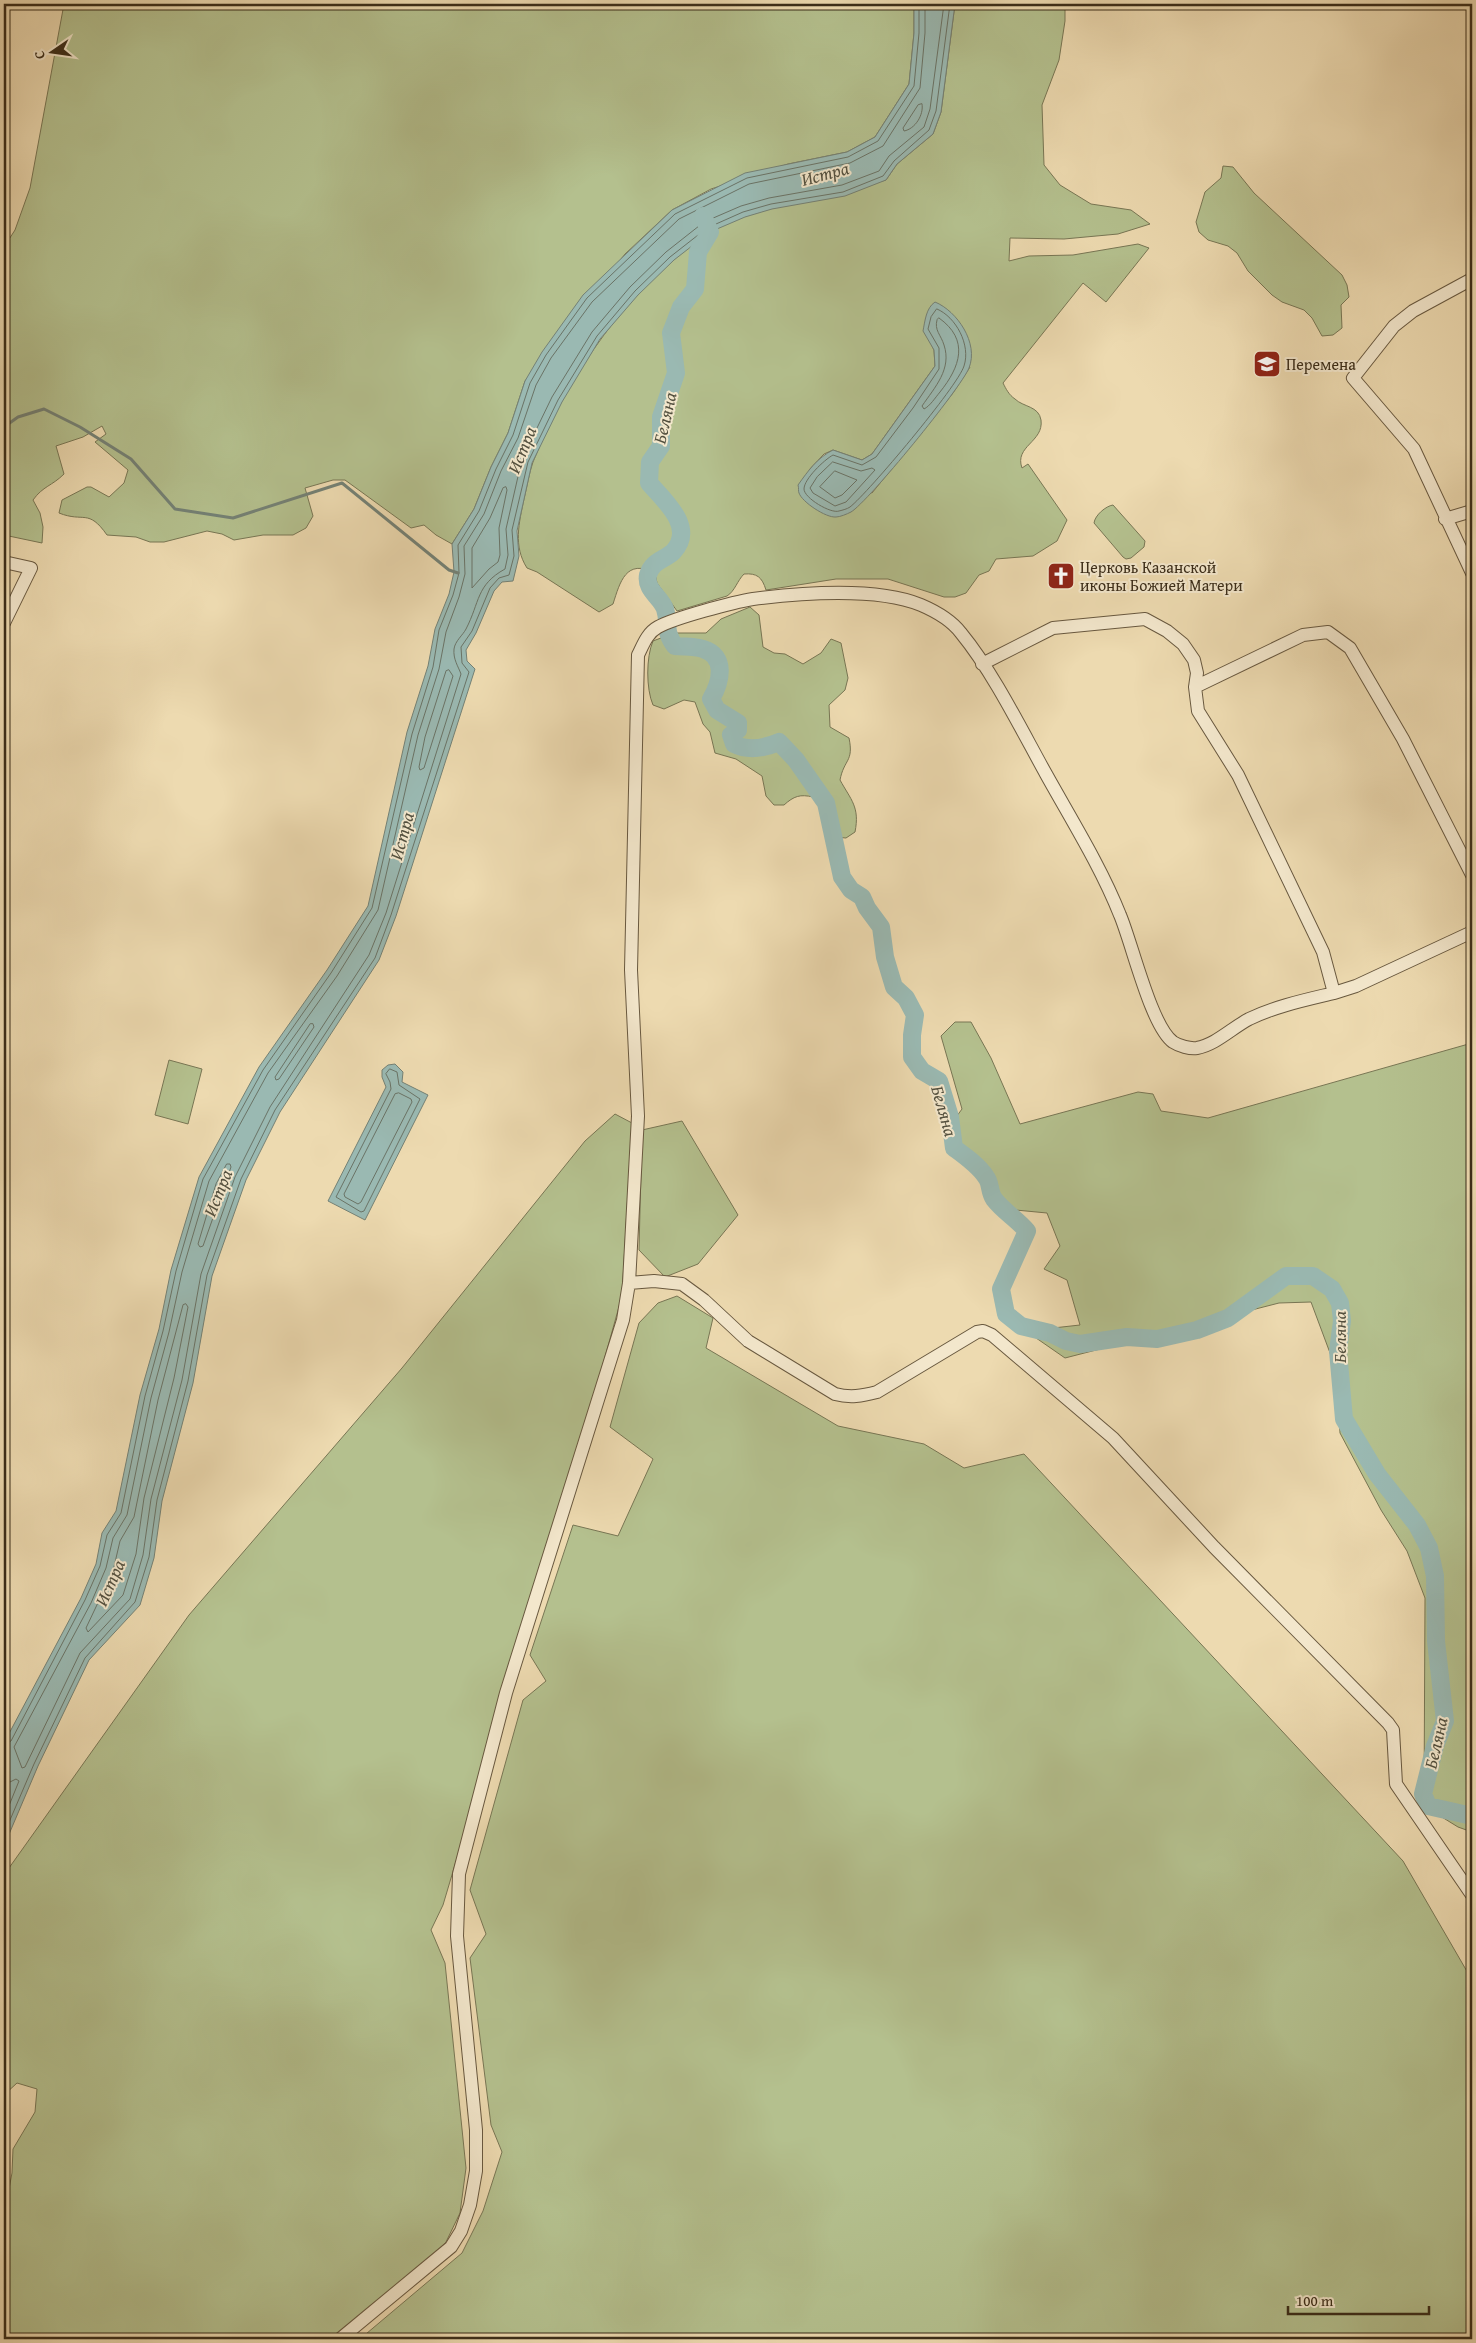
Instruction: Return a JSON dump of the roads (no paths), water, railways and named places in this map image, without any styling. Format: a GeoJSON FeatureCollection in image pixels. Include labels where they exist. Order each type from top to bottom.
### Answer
{"type":"FeatureCollection","features":[{"type":"Feature","properties":{"kind":"street"},"geometry":{"type":"LineString","coordinates":[[1472,278],[1413,311],[1394,326],[1353,378],[1414,449],[1433,487],[1445,519],[1472,573]]}},
{"type":"Feature","properties":{"kind":"street"},"geometry":{"type":"LineString","coordinates":[[1445,519],[1472,511]]}},
{"type":"Feature","properties":{"kind":"street"},"geometry":{"type":"LineString","coordinates":[[4,562],[31,568],[4,622]]}},
{"type":"Feature","properties":{"kind":"street"},"geometry":{"type":"LineString","coordinates":[[340,2339],[451,2247],[461,2231],[470,2205],[476,2171],[476,2130],[457,1936],[459,1874],[506,1693],[623,1320],[629,1283],[638,1116],[631,970],[638,655],[645,640],[656,628],[751,599],[818,594],[893,597],[921,605],[948,620],[960,632],[982,664],[1022,731],[1105,880],[1120,914],[1151,1004],[1165,1033],[1174,1043],[1195,1049],[1207,1045],[1248,1020],[1282,1005],[1334,992],[1364,982],[1472,932]]}},
{"type":"Feature","properties":{"kind":"street"},"geometry":{"type":"LineString","coordinates":[[982,664],[1052,628],[1145,619],[1167,631],[1183,644],[1194,660],[1197,673],[1195,687],[1198,711],[1238,775],[1322,952],[1334,992]]}},
{"type":"Feature","properties":{"kind":"street"},"geometry":{"type":"LineString","coordinates":[[1195,687],[1303,635],[1328,632],[1350,648],[1403,739],[1472,875]]}},
{"type":"Feature","properties":{"kind":"street"},"geometry":{"type":"LineString","coordinates":[[629,1283],[654,1281],[682,1284],[704,1300],[748,1340],[835,1394],[844,1397],[864,1396],[877,1392],[977,1332],[992,1335],[1113,1438],[1214,1547],[1388,1723],[1393,1730],[1396,1784],[1472,1895]]}},
{"type":"Feature","properties":{"kind":"water","name":"Истра"},"geometry":{"type":"Polygon","coordinates":[[[914,4],[955,4],[941,112],[933,134],[897,164],[886,180],[845,196],[772,209],[745,217],[710,232],[674,260],[638,295],[600,339],[562,402],[532,463],[517,531],[519,556],[513,581],[502,582],[494,591],[476,633],[466,650],[467,661],[475,669],[396,916],[379,960],[280,1112],[246,1180],[212,1276],[193,1383],[162,1501],[154,1558],[140,1605],[89,1660],[38,1766],[4,1846],[4,1777],[9,1767],[4,1743],[81,1598],[96,1564],[102,1533],[116,1511],[140,1395],[159,1329],[171,1270],[199,1177],[259,1067],[327,970],[368,906],[407,732],[428,666],[435,629],[449,594],[454,572],[452,544],[474,509],[491,467],[508,433],[525,381],[542,352],[583,295],[672,210],[745,173],[847,152],[875,137],[909,84],[914,33],[914,4]]]}},
{"type":"Feature","properties":{"kind":"water"},"geometry":{"type":"Polygon","coordinates":[[[935,302],[951,313],[964,329],[971,348],[969,368],[933,420],[861,504],[851,512],[836,517],[826,515],[809,505],[801,497],[798,485],[818,461],[833,450],[862,460],[872,454],[935,366],[934,350],[923,331],[928,311],[935,302]]]}},
{"type":"Feature","properties":{"kind":"water"},"geometry":{"type":"Polygon","coordinates":[[[395,1064],[403,1072],[402,1082],[428,1095],[365,1220],[328,1201],[386,1087],[382,1077],[382,1070],[388,1065],[395,1064]]]}},
{"type":"Feature","properties":{"kind":"waterway","name":"Беляна"},"geometry":{"type":"LineString","coordinates":[[703,216],[710,232],[698,252],[695,289],[681,307],[671,333],[676,373],[661,417],[661,446],[650,462],[649,483],[670,506],[680,524],[681,534],[679,543],[673,552],[652,567],[648,575],[649,585],[665,609],[669,636],[675,646],[703,649],[711,652],[716,657],[720,670],[715,692],[711,699],[717,710],[738,723],[738,730],[731,735],[734,744],[756,748],[779,742],[796,760],[826,803],[842,877],[851,890],[862,897],[867,908],[881,927],[885,957],[894,987],[906,998],[915,1015],[912,1035],[912,1057],[922,1071],[939,1081],[950,1117],[954,1148],[971,1161],[988,1179],[994,1199],[1027,1231],[1001,1289],[1006,1314],[1021,1326],[1050,1333],[1066,1341],[1080,1344],[1127,1337],[1157,1339],[1197,1330],[1228,1318],[1286,1276],[1313,1276],[1332,1289],[1340,1303],[1342,1321],[1338,1351],[1344,1419],[1377,1474],[1417,1525],[1429,1548],[1435,1576],[1436,1641],[1445,1721],[1435,1746],[1423,1794],[1428,1806],[1472,1816]]}},
{"type":"Feature","properties":{"kind":"waterway"},"geometry":{"type":"LineString","coordinates":[[4,427],[18,417],[44,409],[80,427],[131,459],[175,509],[233,518],[342,483],[449,570],[458,573]]}},
{"type":"Feature","properties":{"kind":"place","name":"Перемена"},"geometry":{"type":"Point","coordinates":[1267,364]}},
{"type":"Feature","properties":{"kind":"place","name":"Церковь Казанской иконы Божией Матери"},"geometry":{"type":"Point","coordinates":[1061,576]}}]}
